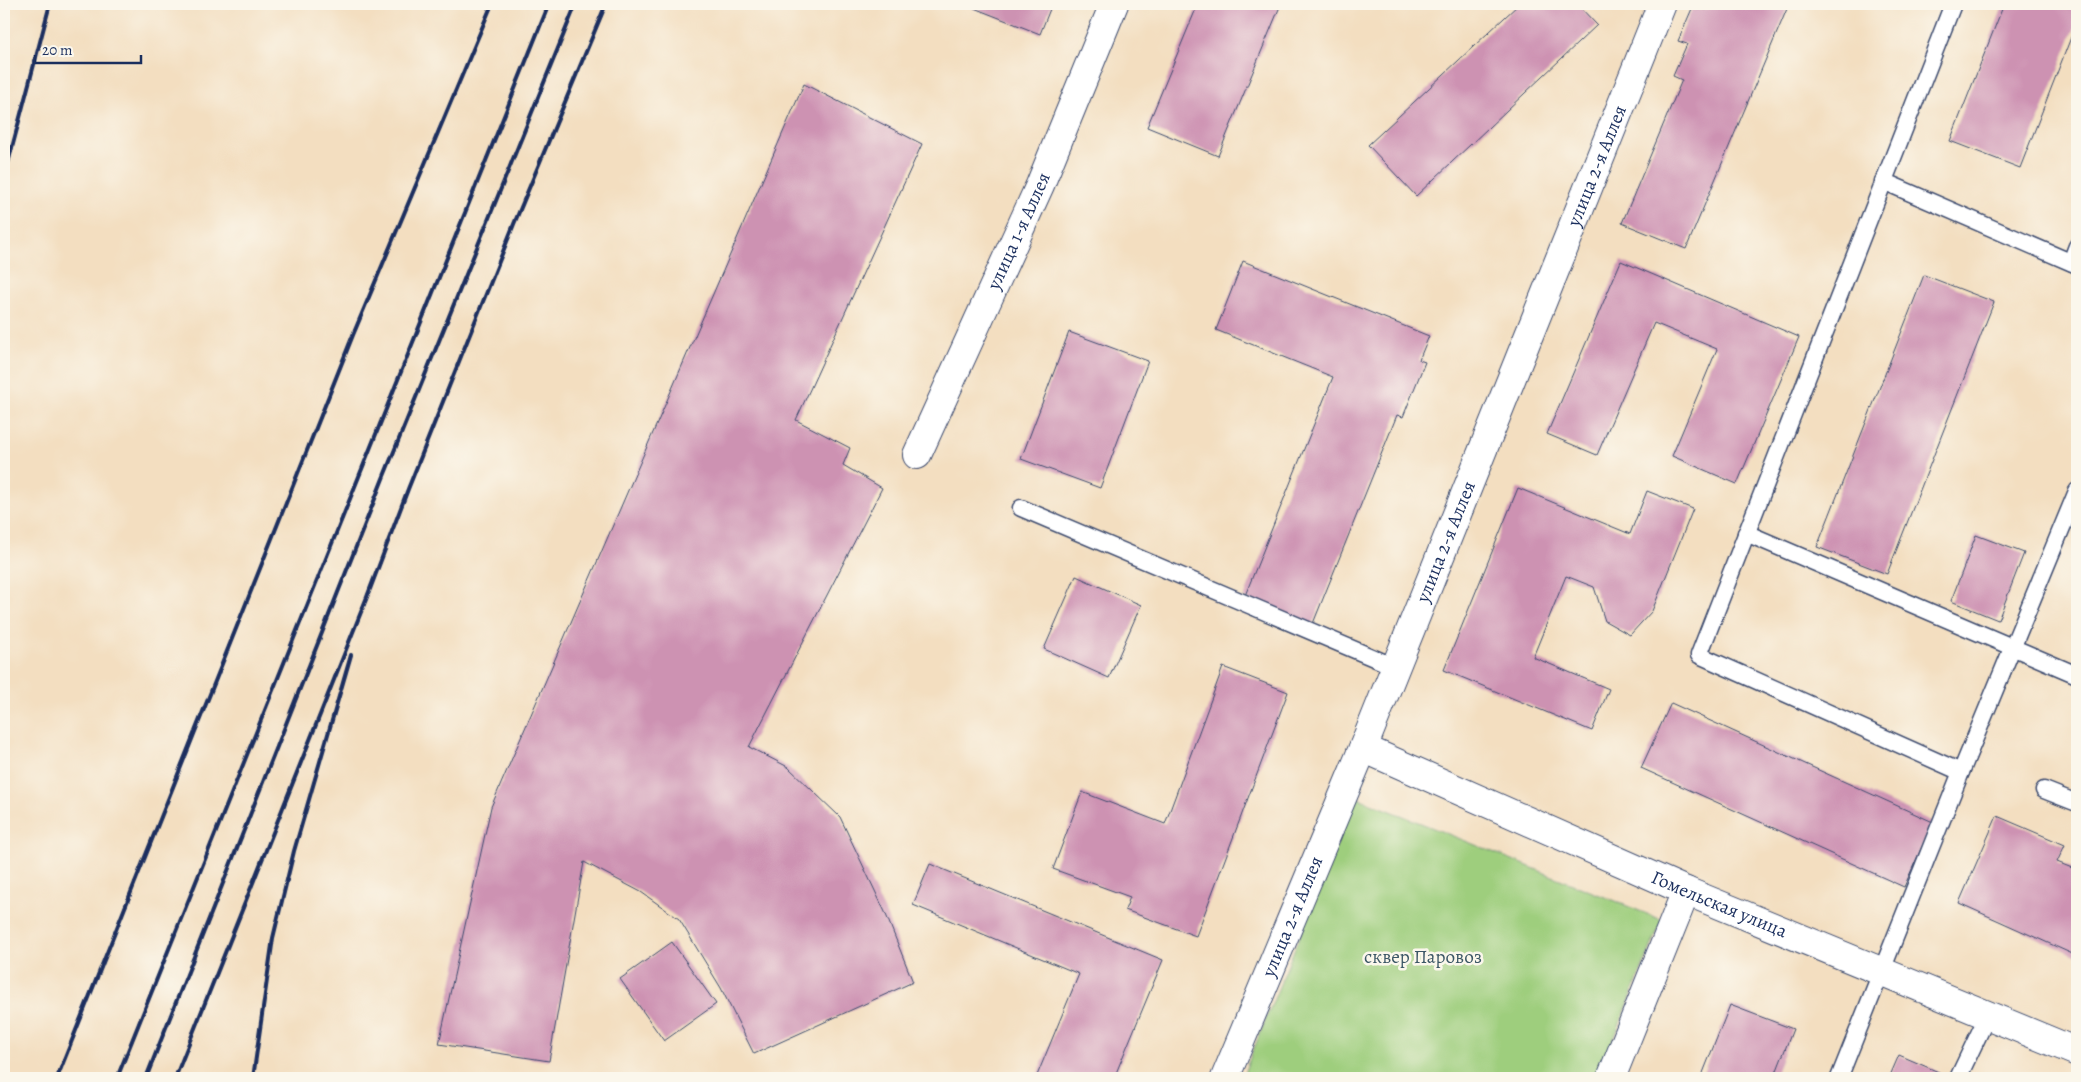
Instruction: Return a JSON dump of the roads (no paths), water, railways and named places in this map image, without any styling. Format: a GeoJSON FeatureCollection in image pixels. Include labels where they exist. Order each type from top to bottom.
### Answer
{"type":"FeatureCollection","features":[{"type":"Feature","properties":{"kind":"street","name":"улица 1-я Аллея"},"geometry":{"type":"LineString","coordinates":[[917,455],[1040,185],[1114,4]]}},
{"type":"Feature","properties":{"kind":"street","name":"улица 2-я Аллея"},"geometry":{"type":"LineString","coordinates":[[1226,1078],[1363,748],[1662,4]]}},
{"type":"Feature","properties":{"kind":"street","name":"Гомельская улица"},"geometry":{"type":"LineString","coordinates":[[1363,748],[1686,891],[2077,1052]]}},
{"type":"Feature","properties":{"kind":"street"},"geometry":{"type":"LineString","coordinates":[[1611,1078],[1686,891]]}},
{"type":"Feature","properties":{"kind":"lane"},"geometry":{"type":"LineString","coordinates":[[1953,4],[1699,654],[1960,772]]}},
{"type":"Feature","properties":{"kind":"lane"},"geometry":{"type":"LineString","coordinates":[[1883,181],[2074,264],[2077,246]]}},
{"type":"Feature","properties":{"kind":"lane"},"geometry":{"type":"LineString","coordinates":[[1839,1078],[1960,772],[2077,491]]}},
{"type":"Feature","properties":{"kind":"lane"},"geometry":{"type":"LineString","coordinates":[[1022,508],[1395,668]]}},
{"type":"Feature","properties":{"kind":"lane"},"geometry":{"type":"LineString","coordinates":[[1746,533],[2077,675]]}},
{"type":"Feature","properties":{"kind":"lane"},"geometry":{"type":"LineString","coordinates":[[2044,790],[2077,803]]}},
{"type":"Feature","properties":{"kind":"lane"},"geometry":{"type":"LineString","coordinates":[[1958,1078],[1987,1016]]}},
{"type":"Feature","properties":{"kind":"railway"},"geometry":{"type":"LineString","coordinates":[[4,178],[50,4]]}},
{"type":"Feature","properties":{"kind":"railway"},"geometry":{"type":"LineString","coordinates":[[57,1078],[353,335],[492,4]]}},
{"type":"Feature","properties":{"kind":"railway"},"geometry":{"type":"LineString","coordinates":[[117,1078],[549,4]]}},
{"type":"Feature","properties":{"kind":"railway"},"geometry":{"type":"LineString","coordinates":[[146,1078],[384,476],[576,4]]}},
{"type":"Feature","properties":{"kind":"railway"},"geometry":{"type":"LineString","coordinates":[[175,1078],[514,224],[606,4]]}},
{"type":"Feature","properties":{"kind":"railway"},"geometry":{"type":"LineString","coordinates":[[253,1078],[273,938],[294,851],[351,655]]}},
{"type":"Feature","properties":{"kind":"park label","name":"сквер Паровоз"},"geometry":{"type":"Point","coordinates":[1423,957]}}]}
